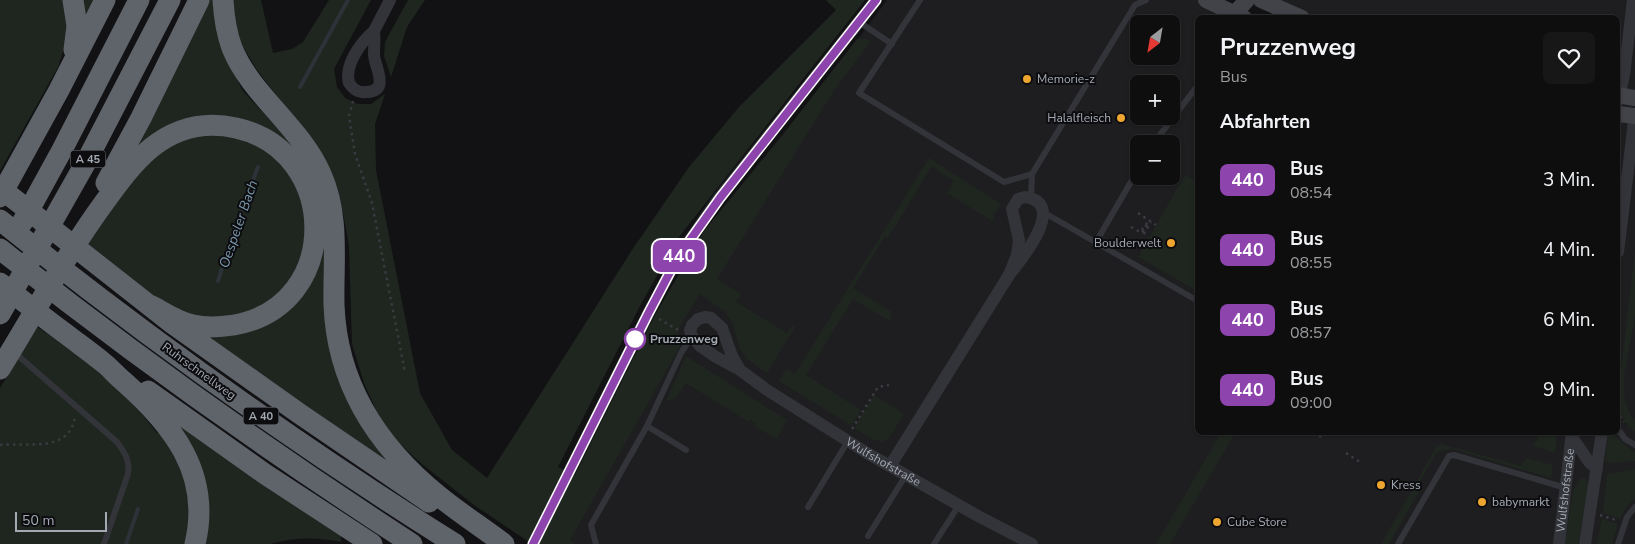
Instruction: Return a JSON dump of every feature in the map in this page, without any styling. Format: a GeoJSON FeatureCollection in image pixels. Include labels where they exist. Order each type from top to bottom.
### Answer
{"type":"FeatureCollection","features":[{"type":"Feature","properties":{"kind":"highway"},"geometry":{"type":"LineString","coordinates":[[59,90],[71,60],[76,38],[76,17],[73,0]]}},
{"type":"Feature","properties":{"kind":"highway"},"geometry":{"type":"LineString","coordinates":[[0,197],[59,90],[105,0]]}},
{"type":"Feature","properties":{"kind":"highway","name":"A 45"},"geometry":{"type":"LineString","coordinates":[[0,259],[62,150],[140,0]]}},
{"type":"Feature","properties":{"kind":"highway","name":"A 45"},"geometry":{"type":"LineString","coordinates":[[0,314],[86,162],[170,0]]}},
{"type":"Feature","properties":{"kind":"highway"},"geometry":{"type":"LineString","coordinates":[[83,247],[94,206],[141,118],[199,0]]}},
{"type":"Feature","properties":{"kind":"highway"},"geometry":{"type":"LineString","coordinates":[[223,0],[226,28],[233,49],[243,67],[258,89],[295,131],[316,162],[325,182],[334,220],[336,252],[334,304],[337,334],[350,380],[360,404],[387,446],[405,465],[440,496],[504,544]]}},
{"type":"Feature","properties":{"kind":"highway"},"geometry":{"type":"LineString","coordinates":[[0,369],[83,247],[130,170],[152,148],[178,132],[196,126],[224,126],[250,132],[282,152],[303,179],[314,207],[316,224],[308,266],[297,286],[271,312],[253,321],[230,326],[193,326],[152,306]]}},
{"type":"Feature","properties":{"kind":"highway"},"geometry":{"type":"LineString","coordinates":[[0,188],[83,247],[180,330],[387,474],[495,544]]}},
{"type":"Feature","properties":{"kind":"highway","name":"Ruhrschnellweg"},"geometry":{"type":"LineString","coordinates":[[0,220],[73,278],[263,418],[373,492],[455,544]]}},
{"type":"Feature","properties":{"kind":"highway","name":"Ruhrschnellweg"},"geometry":{"type":"LineString","coordinates":[[0,249],[204,404],[303,473],[412,544]]}},
{"type":"Feature","properties":{"kind":"highway"},"geometry":{"type":"LineString","coordinates":[[0,283],[105,364],[153,409],[168,426],[183,450],[195,479],[199,514],[195,544]]}},
{"type":"Feature","properties":{"kind":"highway"},"geometry":{"type":"LineString","coordinates":[[105,364],[126,376],[258,469],[372,544]]}},
{"type":"Feature","properties":{"kind":"main road"},"geometry":{"type":"LineString","coordinates":[[1206,0],[1235,15]]}},
{"type":"Feature","properties":{"kind":"main road"},"geometry":{"type":"LineString","coordinates":[[1238,15],[1247,0]]}},
{"type":"Feature","properties":{"kind":"main road"},"geometry":{"type":"LineString","coordinates":[[1261,0],[1295,15]]}},
{"type":"Feature","properties":{"kind":"main road"},"geometry":{"type":"LineString","coordinates":[[1620,114],[1635,116]]}},
{"type":"Feature","properties":{"kind":"street"},"geometry":{"type":"LineString","coordinates":[[374,31],[376,42],[374,56],[379,73],[379,84],[372,91],[361,92],[355,90],[349,83],[348,69],[366,38],[374,31],[390,0]]}},
{"type":"Feature","properties":{"kind":"street"},"geometry":{"type":"LineString","coordinates":[[533,544],[678,257],[720,198],[876,0]]}},
{"type":"Feature","properties":{"kind":"street"},"geometry":{"type":"LineString","coordinates":[[1622,98],[1633,0]]}},
{"type":"Feature","properties":{"kind":"street"},"geometry":{"type":"LineString","coordinates":[[1620,233],[1635,116]]}},
{"type":"Feature","properties":{"kind":"street"},"geometry":{"type":"LineString","coordinates":[[1624,196],[1635,176]]}},
{"type":"Feature","properties":{"kind":"street"},"geometry":{"type":"LineString","coordinates":[[890,466],[1037,234],[1043,221],[1043,212],[1041,204],[1031,198],[1018,199],[1012,209],[1019,240],[1017,255],[1010,275]]}},
{"type":"Feature","properties":{"kind":"street","name":"Wulfshofstraße"},"geometry":{"type":"LineString","coordinates":[[740,370],[732,356],[722,328],[715,321],[705,317],[698,319],[687,334],[704,349],[740,370],[767,390],[850,435],[890,466],[1032,544]]}},
{"type":"Feature","properties":{"kind":"street","name":"Wulfshofstraße"},"geometry":{"type":"LineString","coordinates":[[1572,435],[1589,462],[1597,469]]}},
{"type":"Feature","properties":{"kind":"street","name":"Wulfshofstraße"},"geometry":{"type":"LineString","coordinates":[[1559,544],[1572,435]]}},
{"type":"Feature","properties":{"kind":"street"},"geometry":{"type":"LineString","coordinates":[[1585,544],[1602,435]]}},
{"type":"Feature","properties":{"kind":"lane"},"geometry":{"type":"LineString","coordinates":[[920,0],[859,93],[1004,182],[1032,174]]}},
{"type":"Feature","properties":{"kind":"lane"},"geometry":{"type":"LineString","coordinates":[[1031,198],[1032,174],[1136,5],[1146,0]]}},
{"type":"Feature","properties":{"kind":"lane"},"geometry":{"type":"LineString","coordinates":[[859,22],[892,44]]}},
{"type":"Feature","properties":{"kind":"lane"},"geometry":{"type":"LineString","coordinates":[[1161,135],[1195,89]]}},
{"type":"Feature","properties":{"kind":"lane"},"geometry":{"type":"LineString","coordinates":[[1096,242],[1130,183]]}},
{"type":"Feature","properties":{"kind":"lane"},"geometry":{"type":"LineString","coordinates":[[1043,212],[1195,299]]}},
{"type":"Feature","properties":{"kind":"lane"},"geometry":{"type":"LineString","coordinates":[[596,544],[591,525],[647,426],[681,353],[687,334]]}},
{"type":"Feature","properties":{"kind":"lane"},"geometry":{"type":"LineString","coordinates":[[12,350],[117,442],[126,454],[129,464],[128,474],[105,542]]}},
{"type":"Feature","properties":{"kind":"lane"},"geometry":{"type":"LineString","coordinates":[[647,426],[686,450]]}},
{"type":"Feature","properties":{"kind":"lane"},"geometry":{"type":"LineString","coordinates":[[1620,432],[1625,439],[1635,445]]}},
{"type":"Feature","properties":{"kind":"lane"},"geometry":{"type":"LineString","coordinates":[[808,507],[850,435]]}},
{"type":"Feature","properties":{"kind":"lane"},"geometry":{"type":"LineString","coordinates":[[1398,544],[1449,456],[1454,455],[1566,488]]}},
{"type":"Feature","properties":{"kind":"lane"},"geometry":{"type":"LineString","coordinates":[[868,536],[906,475]]}},
{"type":"Feature","properties":{"kind":"lane"},"geometry":{"type":"LineString","coordinates":[[934,544],[959,505]]}},
{"type":"Feature","properties":{"kind":"lane"},"geometry":{"type":"LineString","coordinates":[[1618,544],[1627,517],[1635,507]]}},
{"type":"Feature","properties":{"kind":"path"},"geometry":{"type":"LineString","coordinates":[[355,90],[350,116],[355,154],[372,203],[405,372]]}},
{"type":"Feature","properties":{"kind":"path"},"geometry":{"type":"LineString","coordinates":[[1138,213],[1156,225]]}},
{"type":"Feature","properties":{"kind":"path"},"geometry":{"type":"LineString","coordinates":[[1131,227],[1140,232],[1147,222],[1143,235],[1151,222]]}},
{"type":"Feature","properties":{"kind":"path"},"geometry":{"type":"LineString","coordinates":[[653,317],[687,334]]}},
{"type":"Feature","properties":{"kind":"path"},"geometry":{"type":"LineString","coordinates":[[850,435],[878,387],[888,385]]}},
{"type":"Feature","properties":{"kind":"path"},"geometry":{"type":"LineString","coordinates":[[0,445],[14,443],[50,444],[61,439],[75,420],[76,407]]}},
{"type":"Feature","properties":{"kind":"path"},"geometry":{"type":"LineString","coordinates":[[1346,454],[1360,462]]}},
{"type":"Feature","properties":{"kind":"path"},"geometry":{"type":"LineString","coordinates":[[1600,516],[1620,522]]}},
{"type":"Feature","properties":{"kind":"shaded area"},"geometry":{"type":"Polygon","coordinates":[[[0,0],[96,0],[66,42],[58,67],[0,171],[0,0]]]}},
{"type":"Feature","properties":{"kind":"shaded area"},"geometry":{"type":"Polygon","coordinates":[[[205,0],[216,0],[223,49],[242,90],[304,157],[324,209],[334,341],[398,473],[208,344],[217,333],[192,316],[158,300],[86,242],[205,0]]]}},
{"type":"Feature","properties":{"kind":"shaded area"},"geometry":{"type":"Polygon","coordinates":[[[230,0],[261,0],[273,53],[292,49],[303,42],[329,0],[371,0],[334,69],[337,87],[345,98],[358,104],[371,104],[385,94],[375,124],[376,170],[420,393],[452,450],[487,478],[632,250],[689,167],[739,107],[836,10],[826,0],[865,0],[679,237],[641,304],[558,467],[575,475],[654,317],[704,231],[857,39],[864,38],[871,41],[833,92],[717,279],[741,294],[736,302],[787,333],[792,325],[795,327],[767,373],[747,359],[740,349],[732,322],[724,311],[700,294],[682,322],[678,332],[681,345],[570,540],[576,544],[532,544],[474,505],[423,465],[391,436],[378,414],[364,383],[352,344],[349,246],[343,213],[334,181],[318,150],[257,70],[242,45],[233,19],[230,0]]]}},
{"type":"Feature","properties":{"kind":"shaded area"},"geometry":{"type":"Polygon","coordinates":[[[408,0],[425,0],[407,27],[391,77],[384,56],[385,42],[408,0]]]}},
{"type":"Feature","properties":{"kind":"shaded area"},"geometry":{"type":"Polygon","coordinates":[[[887,0],[1199,0],[1232,15],[1195,15],[1195,435],[1620,435],[1620,15],[1302,15],[1269,0],[1635,0],[1635,544],[569,544],[563,540],[754,179],[887,0]]]}},
{"type":"Feature","properties":{"kind":"shaded area"},"geometry":{"type":"Polygon","coordinates":[[[929,158],[1001,204],[992,221],[947,193],[954,181],[932,166],[888,238],[885,236],[853,288],[892,312],[889,317],[890,321],[853,299],[806,375],[861,410],[852,426],[779,381],[786,369],[795,374],[929,158]]]}},
{"type":"Feature","properties":{"kind":"shaded area","name":"Boulderwelt"},"geometry":{"type":"Polygon","coordinates":[[[1185,175],[1195,181],[1195,290],[1138,257],[1185,175]]]}},
{"type":"Feature","properties":{"kind":"shaded area"},"geometry":{"type":"Polygon","coordinates":[[[1635,252],[1635,315],[1624,385],[1628,410],[1635,420],[1635,431],[1627,424],[1620,408],[1620,377],[1635,252]]]}},
{"type":"Feature","properties":{"kind":"shaded area"},"geometry":{"type":"Polygon","coordinates":[[[37,327],[102,375],[131,403],[157,433],[176,425],[194,429],[341,531],[341,542],[306,538],[271,544],[0,544],[0,388],[37,327]]]}},
{"type":"Feature","properties":{"kind":"shaded area"},"geometry":{"type":"Polygon","coordinates":[[[686,356],[787,420],[777,439],[754,426],[756,423],[751,420],[749,422],[686,383],[676,398],[666,401],[686,356]]]}},
{"type":"Feature","properties":{"kind":"shaded area"},"geometry":{"type":"Polygon","coordinates":[[[874,395],[904,414],[889,438],[882,442],[872,439],[854,428],[874,395]]]}},
{"type":"Feature","properties":{"kind":"shaded area"},"geometry":{"type":"Polygon","coordinates":[[[1220,435],[1234,435],[1170,544],[1156,544],[1220,435]]]}},
{"type":"Feature","properties":{"kind":"shaded area"},"geometry":{"type":"Polygon","coordinates":[[[1540,435],[1557,435],[1555,453],[1533,446],[1540,435]]]}},
{"type":"Feature","properties":{"kind":"shaded area"},"geometry":{"type":"Polygon","coordinates":[[[1608,436],[1616,437],[1635,452],[1635,461],[1613,463],[1605,461],[1608,436]]]}},
{"type":"Feature","properties":{"kind":"shaded area"},"geometry":{"type":"Polygon","coordinates":[[[1441,444],[1521,466],[1526,458],[1553,465],[1551,478],[1452,449],[1437,452],[1416,488],[1420,490],[1389,544],[1381,544],[1436,447],[1441,444]]]}},
{"type":"Feature","properties":{"kind":"shaded area"},"geometry":{"type":"Polygon","coordinates":[[[1635,469],[1635,499],[1627,506],[1620,519],[1603,513],[1607,474],[1635,469]]]}},
{"type":"Feature","properties":{"kind":"shaded area"},"geometry":{"type":"Polygon","coordinates":[[[1582,477],[1589,483],[1578,544],[1565,544],[1573,490],[1582,477]]]}},
{"type":"Feature","properties":{"kind":"shaded area"},"geometry":{"type":"Polygon","coordinates":[[[1602,519],[1618,524],[1612,544],[1597,544],[1602,519]]]}},
{"type":"Feature","properties":{"kind":"waterway","name":"Oespeler Bach"},"geometry":{"type":"LineString","coordinates":[[300,87],[348,0]]}},
{"type":"Feature","properties":{"kind":"waterway","name":"Oespeler Bach"},"geometry":{"type":"LineString","coordinates":[[218,281],[234,230],[258,167]]}},
{"type":"Feature","properties":{"kind":"waterway","name":"Oespeler Bach"},"geometry":{"type":"LineString","coordinates":[[126,544],[138,509]]}},
{"type":"Feature","properties":{"kind":"bus line","name":"440"},"geometry":{"type":"LineString","coordinates":[[533,544],[678,257],[698,227],[762,143],[876,0]]}},
{"type":"Feature","properties":{"kind":"place","name":"Memorie-z"},"geometry":{"type":"Point","coordinates":[1027,79]}},
{"type":"Feature","properties":{"kind":"place","name":"Halalfleisch"},"geometry":{"type":"Point","coordinates":[1121,118]}},
{"type":"Feature","properties":{"kind":"place","name":"Boulderwelt"},"geometry":{"type":"Point","coordinates":[1171,243]}},
{"type":"Feature","properties":{"kind":"place","name":"Pruzzenweg"},"geometry":{"type":"Point","coordinates":[635,339]}},
{"type":"Feature","properties":{"kind":"place","name":"Kress"},"geometry":{"type":"Point","coordinates":[1381,485]}},
{"type":"Feature","properties":{"kind":"place","name":"babymarkt"},"geometry":{"type":"Point","coordinates":[1482,502]}},
{"type":"Feature","properties":{"kind":"place","name":"Cube Store"},"geometry":{"type":"Point","coordinates":[1217,522]}}]}
